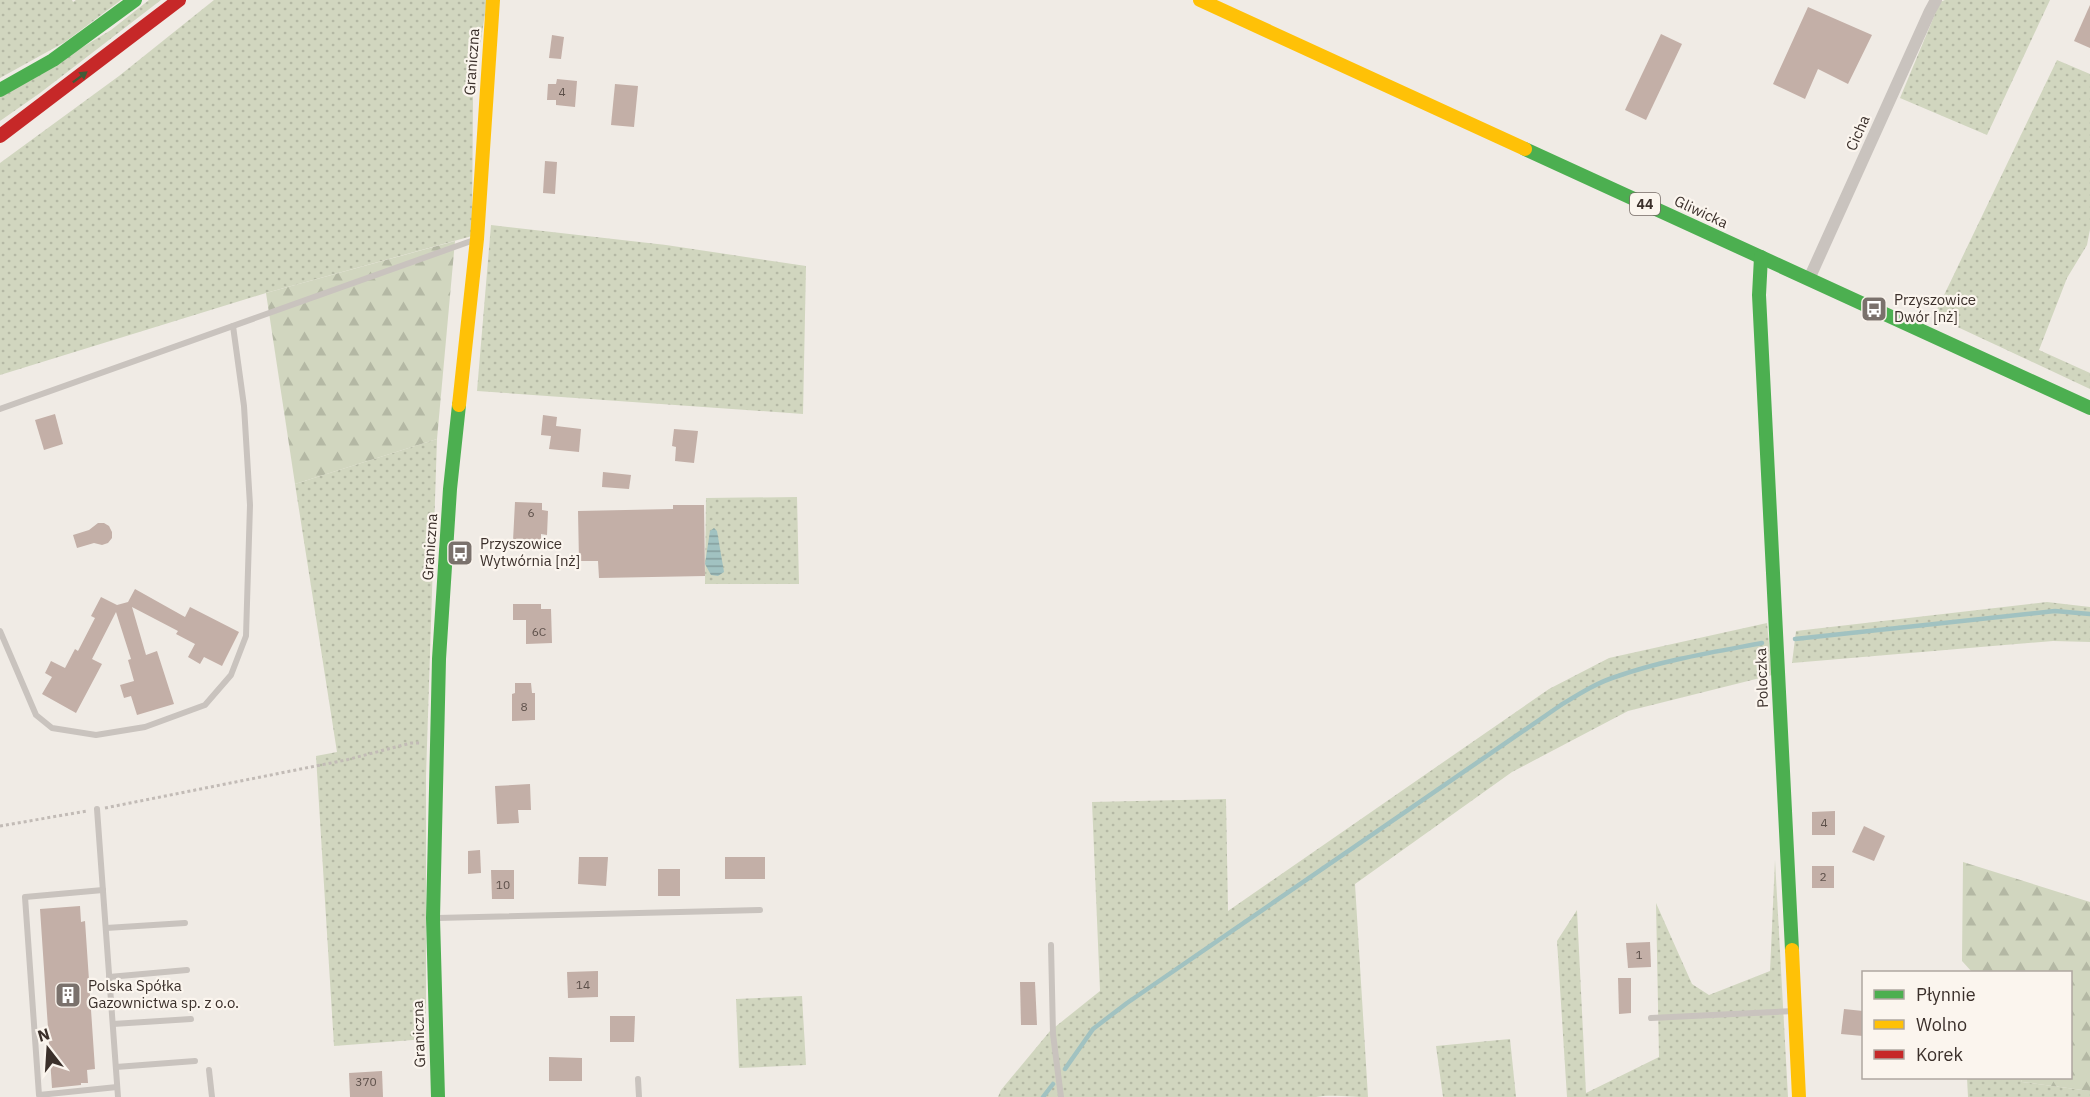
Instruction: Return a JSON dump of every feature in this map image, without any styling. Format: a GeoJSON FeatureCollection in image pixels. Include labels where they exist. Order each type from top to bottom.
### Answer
{"type":"FeatureCollection","features":[{"type":"Feature","properties":{"kind":"main road"},"geometry":{"type":"LineString","coordinates":[[0,90],[28,77],[71,50],[135,0]]}},
{"type":"Feature","properties":{"kind":"main road"},"geometry":{"type":"LineString","coordinates":[[0,136],[179,0]]}},
{"type":"Feature","properties":{"kind":"main road","name":"Graniczna"},"geometry":{"type":"LineString","coordinates":[[438,1097],[433,918],[439,659],[450,489],[477,239],[493,0]]}},
{"type":"Feature","properties":{"kind":"main road","name":"Gliwicka"},"geometry":{"type":"LineString","coordinates":[[1200,0],[2090,408]]}},
{"type":"Feature","properties":{"kind":"main road","name":"Poloczka"},"geometry":{"type":"LineString","coordinates":[[1761,257],[1759,295],[1799,1097]]}},
{"type":"Feature","properties":{"kind":"street","name":"Cicha"},"geometry":{"type":"LineString","coordinates":[[1809,279],[1929,11],[1936,0]]}},
{"type":"Feature","properties":{"kind":"lane"},"geometry":{"type":"LineString","coordinates":[[0,409],[477,239]]}},
{"type":"Feature","properties":{"kind":"lane"},"geometry":{"type":"LineString","coordinates":[[0,631],[36,715],[52,728],[96,735],[145,727],[205,705],[231,675],[246,636],[250,505],[244,406],[233,326]]}},
{"type":"Feature","properties":{"kind":"lane"},"geometry":{"type":"LineString","coordinates":[[97,809],[118,1097]]}},
{"type":"Feature","properties":{"kind":"lane"},"geometry":{"type":"LineString","coordinates":[[104,890],[25,897],[39,1095],[117,1087]]}},
{"type":"Feature","properties":{"kind":"lane"},"geometry":{"type":"LineString","coordinates":[[433,918],[760,910]]}},
{"type":"Feature","properties":{"kind":"lane"},"geometry":{"type":"LineString","coordinates":[[106,928],[185,923]]}},
{"type":"Feature","properties":{"kind":"lane"},"geometry":{"type":"LineString","coordinates":[[1051,945],[1053,1034],[1061,1097]]}},
{"type":"Feature","properties":{"kind":"lane"},"geometry":{"type":"LineString","coordinates":[[109,977],[187,970]]}},
{"type":"Feature","properties":{"kind":"lane"},"geometry":{"type":"LineString","coordinates":[[1651,1018],[1794,1011]]}},
{"type":"Feature","properties":{"kind":"lane"},"geometry":{"type":"LineString","coordinates":[[113,1024],[191,1019]]}},
{"type":"Feature","properties":{"kind":"lane"},"geometry":{"type":"LineString","coordinates":[[116,1067],[195,1061]]}},
{"type":"Feature","properties":{"kind":"lane"},"geometry":{"type":"LineString","coordinates":[[209,1070],[212,1097]]}},
{"type":"Feature","properties":{"kind":"lane"},"geometry":{"type":"LineString","coordinates":[[638,1079],[639,1097]]}},
{"type":"Feature","properties":{"kind":"path"},"geometry":{"type":"LineString","coordinates":[[0,826],[346,760],[411,743],[437,742]]}},
{"type":"Feature","properties":{"kind":"green space"},"geometry":{"type":"Polygon","coordinates":[[[0,0],[72,0],[73,2],[76,0],[121,0],[65,42],[0,78],[0,0]]]}},
{"type":"Feature","properties":{"kind":"green space"},"geometry":{"type":"Polygon","coordinates":[[[149,0],[161,0],[0,121],[0,97],[111,30],[149,0]]]}},
{"type":"Feature","properties":{"kind":"green space"},"geometry":{"type":"Polygon","coordinates":[[[214,0],[487,0],[473,94],[472,236],[266,293],[0,375],[0,163],[119,76],[214,0]]]}},
{"type":"Feature","properties":{"kind":"green space"},"geometry":{"type":"Polygon","coordinates":[[[1945,0],[2050,0],[1987,135],[1900,98],[1940,2],[1945,0]]]}},
{"type":"Feature","properties":{"kind":"green space"},"geometry":{"type":"Polygon","coordinates":[[[2057,60],[2090,74],[2090,229],[2087,245],[2067,278],[2039,350],[2090,373],[2090,389],[1934,316],[2057,60]]]}},
{"type":"Feature","properties":{"kind":"green space"},"geometry":{"type":"Polygon","coordinates":[[[491,225],[666,245],[806,266],[803,414],[477,391],[491,225]]]}},
{"type":"Feature","properties":{"kind":"green space"},"geometry":{"type":"Polygon","coordinates":[[[455,241],[437,439],[295,484],[266,293],[455,241]]]}},
{"type":"Feature","properties":{"kind":"green space"},"geometry":{"type":"Polygon","coordinates":[[[437,439],[426,776],[426,1039],[334,1046],[316,756],[337,752],[295,484],[437,439]]]}},
{"type":"Feature","properties":{"kind":"green space"},"geometry":{"type":"Polygon","coordinates":[[[797,497],[799,584],[705,584],[706,498],[797,497]]]}},
{"type":"Feature","properties":{"kind":"green space"},"geometry":{"type":"Polygon","coordinates":[[[2047,602],[2090,607],[2090,642],[2053,641],[1792,663],[1796,631],[2047,602]]]}},
{"type":"Feature","properties":{"kind":"green space"},"geometry":{"type":"Polygon","coordinates":[[[1767,623],[1772,675],[1628,711],[1512,772],[1355,884],[1368,1097],[998,1097],[1001,1090],[1050,1031],[1100,991],[1092,802],[1226,799],[1228,911],[1549,689],[1609,658],[1767,623]]]}},
{"type":"Feature","properties":{"kind":"green space"},"geometry":{"type":"Polygon","coordinates":[[[1775,860],[1788,1097],[1567,1097],[1557,941],[1577,910],[1586,1093],[1659,1057],[1656,903],[1692,984],[1709,995],[1770,971],[1775,860]]]}},
{"type":"Feature","properties":{"kind":"green space"},"geometry":{"type":"Polygon","coordinates":[[[1963,862],[2090,902],[2090,1091],[2022,1082],[2020,1079],[2072,1079],[2072,971],[1971,971],[1962,961],[1963,862]]]}},
{"type":"Feature","properties":{"kind":"green space"},"geometry":{"type":"Polygon","coordinates":[[[802,996],[806,1065],[739,1068],[736,999],[802,996]]]}},
{"type":"Feature","properties":{"kind":"green space"},"geometry":{"type":"Polygon","coordinates":[[[1510,1039],[1516,1097],[1443,1097],[1436,1046],[1510,1039]]]}},
{"type":"Feature","properties":{"kind":"green space"},"geometry":{"type":"Polygon","coordinates":[[[1967,1079],[2020,1079],[2022,1082],[2090,1091],[2090,1097],[1968,1097],[1967,1079]]]}},
{"type":"Feature","properties":{"kind":"water"},"geometry":{"type":"Polygon","coordinates":[[[714,528],[717,531],[724,572],[718,576],[711,575],[705,564],[710,531],[714,528]]]}},
{"type":"Feature","properties":{"kind":"building"},"geometry":{"type":"Polygon","coordinates":[[[2090,5],[2090,48],[2074,41],[2090,5]]]}},
{"type":"Feature","properties":{"kind":"building"},"geometry":{"type":"Polygon","coordinates":[[[1808,7],[1872,35],[1848,84],[1818,69],[1805,99],[1773,84],[1808,7]]]}},
{"type":"Feature","properties":{"kind":"building"},"geometry":{"type":"Polygon","coordinates":[[[1661,34],[1682,44],[1646,120],[1625,110],[1661,34]]]}},
{"type":"Feature","properties":{"kind":"building"},"geometry":{"type":"Polygon","coordinates":[[[552,35],[564,37],[561,59],[549,58],[552,35]]]}},
{"type":"Feature","properties":{"kind":"building"},"geometry":{"type":"Polygon","coordinates":[[[557,79],[577,81],[575,107],[556,105],[556,100],[547,100],[548,84],[556,84],[557,79]]]}},
{"type":"Feature","properties":{"kind":"building"},"geometry":{"type":"Polygon","coordinates":[[[615,84],[638,86],[634,127],[611,125],[615,84]]]}},
{"type":"Feature","properties":{"kind":"building"},"geometry":{"type":"Polygon","coordinates":[[[545,161],[557,162],[555,194],[543,193],[545,161]]]}},
{"type":"Feature","properties":{"kind":"building"},"geometry":{"type":"Polygon","coordinates":[[[55,414],[63,444],[44,450],[35,420],[55,414]]]}},
{"type":"Feature","properties":{"kind":"building"},"geometry":{"type":"Polygon","coordinates":[[[543,415],[557,417],[556,426],[581,429],[579,452],[549,449],[551,436],[541,435],[543,415]]]}},
{"type":"Feature","properties":{"kind":"building"},"geometry":{"type":"Polygon","coordinates":[[[674,429],[698,431],[694,463],[675,461],[676,447],[672,446],[674,429]]]}},
{"type":"Feature","properties":{"kind":"building"},"geometry":{"type":"Polygon","coordinates":[[[603,472],[631,475],[629,489],[602,487],[603,472]]]}},
{"type":"Feature","properties":{"kind":"building"},"geometry":{"type":"Polygon","coordinates":[[[515,502],[542,503],[542,510],[548,511],[547,535],[541,534],[541,542],[513,541],[515,502]]]}},
{"type":"Feature","properties":{"kind":"building"},"geometry":{"type":"Polygon","coordinates":[[[673,505],[704,505],[705,576],[599,578],[598,561],[579,561],[578,511],[673,509],[673,505]]]}},
{"type":"Feature","properties":{"kind":"building"},"geometry":{"type":"Polygon","coordinates":[[[98,523],[109,526],[112,532],[112,538],[108,543],[102,545],[94,543],[77,548],[73,535],[89,530],[98,523]]]}},
{"type":"Feature","properties":{"kind":"building"},"geometry":{"type":"Polygon","coordinates":[[[135,589],[185,617],[190,607],[239,632],[222,666],[204,657],[200,664],[188,657],[195,644],[176,634],[178,631],[132,607],[146,655],[157,651],[174,704],[137,715],[131,696],[124,698],[120,685],[134,681],[128,660],[131,659],[116,612],[92,659],[102,664],[76,713],[42,694],[52,677],[45,673],[51,661],[65,668],[75,649],[78,651],[95,618],[91,616],[101,597],[117,605],[128,602],[135,589]]]}},
{"type":"Feature","properties":{"kind":"building"},"geometry":{"type":"Polygon","coordinates":[[[513,604],[541,604],[541,609],[551,609],[552,643],[526,644],[526,620],[513,620],[513,604]]]}},
{"type":"Feature","properties":{"kind":"building"},"geometry":{"type":"Polygon","coordinates":[[[515,683],[531,683],[532,693],[535,693],[535,720],[512,721],[512,694],[515,693],[515,683]]]}},
{"type":"Feature","properties":{"kind":"building"},"geometry":{"type":"Polygon","coordinates":[[[530,784],[531,810],[518,810],[519,823],[497,824],[495,786],[530,784]]]}},
{"type":"Feature","properties":{"kind":"building"},"geometry":{"type":"Polygon","coordinates":[[[1835,811],[1835,835],[1812,835],[1812,812],[1835,811]]]}},
{"type":"Feature","properties":{"kind":"building"},"geometry":{"type":"Polygon","coordinates":[[[1864,826],[1885,836],[1874,861],[1852,852],[1864,826]]]}},
{"type":"Feature","properties":{"kind":"building"},"geometry":{"type":"Polygon","coordinates":[[[480,850],[481,873],[468,874],[468,851],[480,850]]]}},
{"type":"Feature","properties":{"kind":"building"},"geometry":{"type":"Polygon","coordinates":[[[579,857],[608,857],[606,886],[578,884],[579,857]]]}},
{"type":"Feature","properties":{"kind":"building"},"geometry":{"type":"Polygon","coordinates":[[[725,857],[765,857],[765,879],[725,879],[725,857]]]}},
{"type":"Feature","properties":{"kind":"building"},"geometry":{"type":"Polygon","coordinates":[[[1812,866],[1834,866],[1834,888],[1812,888],[1812,866]]]}},
{"type":"Feature","properties":{"kind":"building"},"geometry":{"type":"Polygon","coordinates":[[[658,869],[680,869],[680,896],[658,896],[658,869]]]}},
{"type":"Feature","properties":{"kind":"building"},"geometry":{"type":"Polygon","coordinates":[[[491,870],[514,870],[514,899],[492,899],[491,870]]]}},
{"type":"Feature","properties":{"kind":"building","name":"Polska Spółka Gazownictwa sp. z o.o."},"geometry":{"type":"Polygon","coordinates":[[[80,906],[81,922],[85,921],[95,1069],[87,1070],[88,1083],[52,1088],[40,909],[80,906]]]}},
{"type":"Feature","properties":{"kind":"building"},"geometry":{"type":"Polygon","coordinates":[[[1650,942],[1651,967],[1628,968],[1626,943],[1650,942]]]}},
{"type":"Feature","properties":{"kind":"building"},"geometry":{"type":"Polygon","coordinates":[[[598,971],[598,997],[568,998],[567,972],[598,971]]]}},
{"type":"Feature","properties":{"kind":"building"},"geometry":{"type":"Polygon","coordinates":[[[1618,978],[1631,978],[1631,1013],[1619,1014],[1618,978]]]}},
{"type":"Feature","properties":{"kind":"building"},"geometry":{"type":"Polygon","coordinates":[[[1020,982],[1035,982],[1037,1025],[1021,1025],[1020,982]]]}},
{"type":"Feature","properties":{"kind":"building"},"geometry":{"type":"Polygon","coordinates":[[[1844,1009],[1862,1011],[1862,1036],[1841,1034],[1844,1009]]]}},
{"type":"Feature","properties":{"kind":"building"},"geometry":{"type":"Polygon","coordinates":[[[610,1016],[635,1016],[634,1042],[610,1042],[610,1016]]]}},
{"type":"Feature","properties":{"kind":"building"},"geometry":{"type":"Polygon","coordinates":[[[549,1057],[582,1058],[582,1081],[549,1081],[549,1057]]]}},
{"type":"Feature","properties":{"kind":"building"},"geometry":{"type":"Polygon","coordinates":[[[382,1071],[383,1097],[350,1097],[349,1073],[382,1071]]]}},
{"type":"Feature","properties":{"kind":"waterway"},"geometry":{"type":"LineString","coordinates":[[1795,639],[2055,611],[2090,614]]}},
{"type":"Feature","properties":{"kind":"waterway"},"geometry":{"type":"LineString","coordinates":[[1065,1069],[1093,1029],[1127,1003],[1568,701],[1603,682],[1635,670],[1762,643]]}},
{"type":"Feature","properties":{"kind":"waterway"},"geometry":{"type":"LineString","coordinates":[[1043,1097],[1053,1084]]}},
{"type":"Feature","properties":{"kind":"traffic: fast"},"geometry":{"type":"LineString","coordinates":[[0,90],[53,60],[135,0]]}},
{"type":"Feature","properties":{"kind":"traffic: fast"},"geometry":{"type":"LineString","coordinates":[[1525,149],[2090,408]]}},
{"type":"Feature","properties":{"kind":"traffic: fast"},"geometry":{"type":"LineString","coordinates":[[1761,257],[1759,295],[1792,950]]}},
{"type":"Feature","properties":{"kind":"traffic: fast"},"geometry":{"type":"LineString","coordinates":[[438,1097],[433,918],[439,659],[450,489],[459,405]]}},
{"type":"Feature","properties":{"kind":"traffic: slow"},"geometry":{"type":"LineString","coordinates":[[459,405],[477,239],[493,0]]}},
{"type":"Feature","properties":{"kind":"traffic: slow"},"geometry":{"type":"LineString","coordinates":[[1200,0],[1525,149]]}},
{"type":"Feature","properties":{"kind":"traffic: slow"},"geometry":{"type":"LineString","coordinates":[[1792,950],[1799,1097]]}},
{"type":"Feature","properties":{"kind":"traffic: jam"},"geometry":{"type":"LineString","coordinates":[[0,136],[179,0]]}},
{"type":"Feature","properties":{"kind":"place","name":"Przyszowice Dwór [nż]"},"geometry":{"type":"Point","coordinates":[1874,309]}},
{"type":"Feature","properties":{"kind":"place","name":"Przyszowice Wytwórnia [nż]"},"geometry":{"type":"Point","coordinates":[460,553]}},
{"type":"Feature","properties":{"kind":"place","name":"Polska Spółka Gazownictwa sp. z o.o."},"geometry":{"type":"Point","coordinates":[68,995]}}]}
